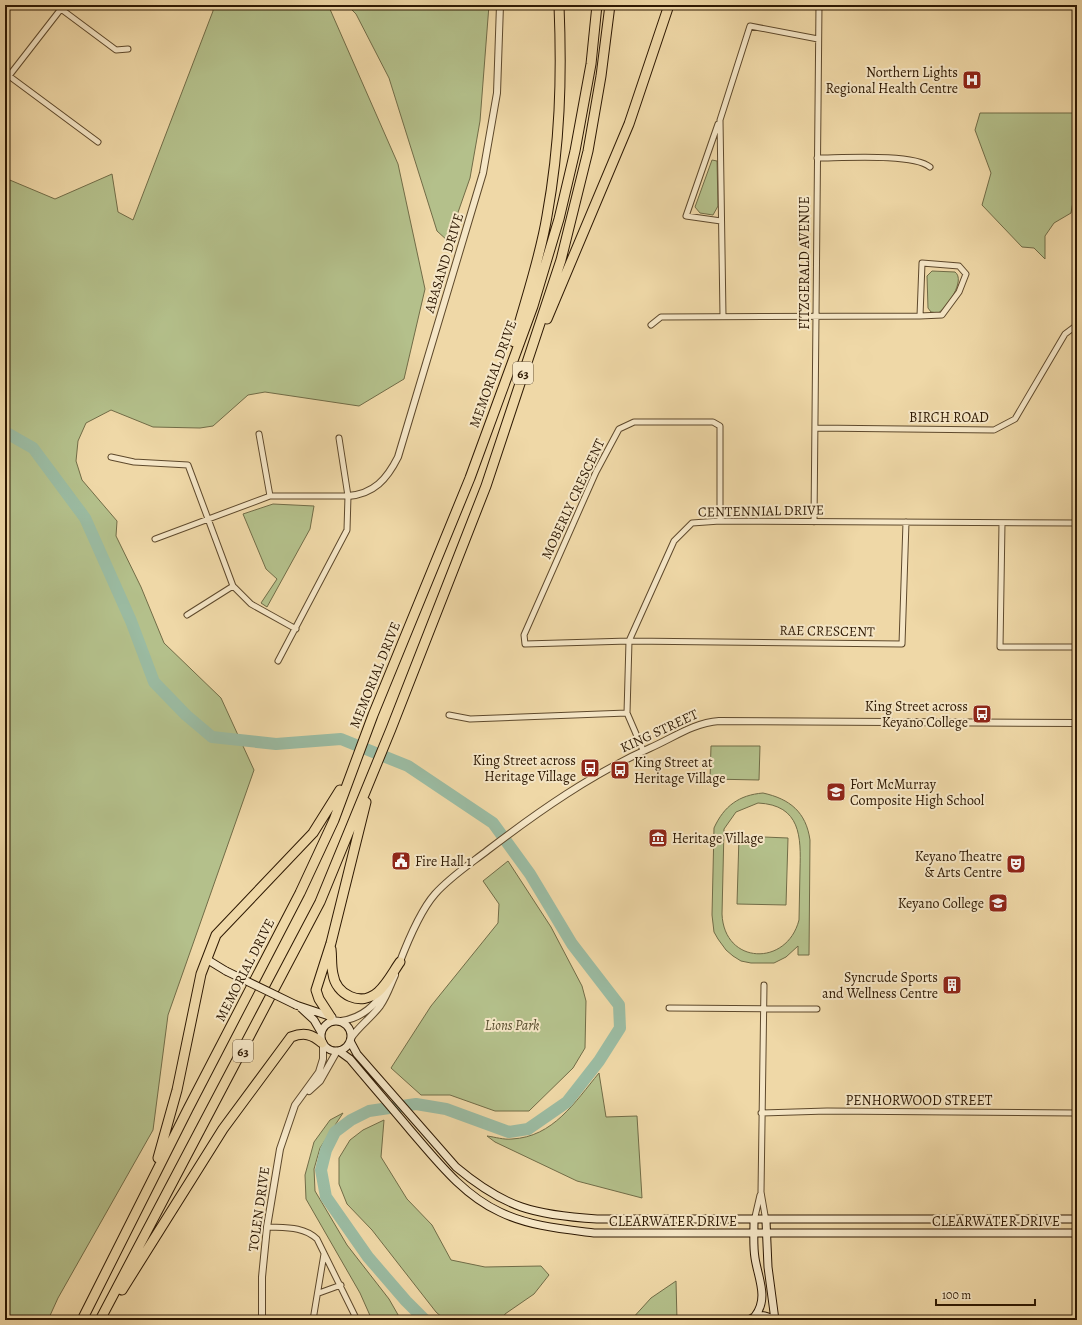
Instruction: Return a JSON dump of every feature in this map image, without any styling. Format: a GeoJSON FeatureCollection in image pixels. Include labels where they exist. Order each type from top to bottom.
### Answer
{"type":"FeatureCollection","features":[{"type":"Feature","properties":{"kind":"highway"},"geometry":{"type":"LineString","coordinates":[[497,404],[547,218],[559,133],[561,59],[559,5]]}},
{"type":"Feature","properties":{"kind":"highway","name":"MEMORIAL DRIVE"},"geometry":{"type":"LineString","coordinates":[[82,1320],[152,1179],[300,893],[334,820],[373,715],[470,478],[533,306],[558,219],[575,150],[591,64],[597,5]]}},
{"type":"Feature","properties":{"kind":"highway","name":"MEMORIAL DRIVE"},"geometry":{"type":"LineString","coordinates":[[100,1320],[270,1000],[320,902],[391,729],[486,486],[561,260],[584,165],[601,76],[610,5]]}},
{"type":"Feature","properties":{"kind":"highway"},"geometry":{"type":"LineString","coordinates":[[519,387],[629,124],[669,5]]}},
{"type":"Feature","properties":{"kind":"highway"},"geometry":{"type":"LineString","coordinates":[[152,1179],[177,1090],[201,974],[208,960],[216,934],[313,833],[352,770]]}},
{"type":"Feature","properties":{"kind":"highway"},"geometry":{"type":"LineString","coordinates":[[337,1019],[319,999],[316,990],[331,943],[372,776]]}},
{"type":"Feature","properties":{"kind":"highway"},"geometry":{"type":"LineString","coordinates":[[331,943],[333,975],[341,991],[353,998],[367,999],[373,996],[384,987],[400,962]]}},
{"type":"Feature","properties":{"kind":"highway"},"geometry":{"type":"LineString","coordinates":[[104,1320],[223,1129],[291,1037],[307,1034],[317,1038],[323,1044]]}},
{"type":"Feature","properties":{"kind":"main road"},"geometry":{"type":"LineString","coordinates":[[208,960],[226,971],[296,1004],[337,1019],[349,1027],[350,1040],[338,1051],[328,1049],[323,1044],[321,1032],[314,1020],[296,1004]]}},
{"type":"Feature","properties":{"kind":"main road"},"geometry":{"type":"LineString","coordinates":[[321,1032],[327,1022],[337,1019]]}},
{"type":"Feature","properties":{"kind":"main road","name":"CLEARWATER DRIVE"},"geometry":{"type":"LineString","coordinates":[[350,1040],[357,1054],[442,1152],[456,1166],[503,1200],[529,1210],[560,1217],[598,1219],[766,1221],[1077,1219]]}},
{"type":"Feature","properties":{"kind":"main road","name":"CLEARWATER DRIVE"},"geometry":{"type":"LineString","coordinates":[[338,1051],[350,1059],[446,1171],[482,1202],[500,1212],[547,1227],[594,1233],[1077,1233]]}},
{"type":"Feature","properties":{"kind":"main road"},"geometry":{"type":"LineString","coordinates":[[752,1318],[760,1310],[762,1293],[755,1259],[754,1220]]}},
{"type":"Feature","properties":{"kind":"main road"},"geometry":{"type":"LineString","coordinates":[[766,1221],[768,1267],[774,1320]]}},
{"type":"Feature","properties":{"kind":"main road"},"geometry":{"type":"LineString","coordinates":[[752,1318],[766,1316],[774,1320]]}},
{"type":"Feature","properties":{"kind":"street","name":"ABASAND DRIVE"},"geometry":{"type":"LineString","coordinates":[[348,496],[361,495],[381,483],[390,472],[400,449],[484,167],[497,93],[500,5]]}},
{"type":"Feature","properties":{"kind":"street","name":"FITZGERALD AVENUE"},"geometry":{"type":"LineString","coordinates":[[814,522],[816,158],[819,5]]}},
{"type":"Feature","properties":{"kind":"street"},"geometry":{"type":"LineString","coordinates":[[5,81],[7,74],[62,7],[116,50],[128,49]]}},
{"type":"Feature","properties":{"kind":"street"},"geometry":{"type":"LineString","coordinates":[[721,221],[686,216],[720,120],[750,26],[818,39]]}},
{"type":"Feature","properties":{"kind":"street"},"geometry":{"type":"LineString","coordinates":[[7,74],[98,142]]}},
{"type":"Feature","properties":{"kind":"street"},"geometry":{"type":"LineString","coordinates":[[720,120],[724,316]]}},
{"type":"Feature","properties":{"kind":"street"},"geometry":{"type":"LineString","coordinates":[[816,158],[908,159],[926,163],[930,167]]}},
{"type":"Feature","properties":{"kind":"street"},"geometry":{"type":"LineString","coordinates":[[650,325],[661,317],[942,316],[959,292],[966,274],[959,266],[922,263],[920,316]]}},
{"type":"Feature","properties":{"kind":"street","name":"BIRCH ROAD"},"geometry":{"type":"LineString","coordinates":[[815,428],[994,430],[1015,418],[1065,334],[1077,325]]}},
{"type":"Feature","properties":{"kind":"street","name":"MOBERLY CRESCENT"},"geometry":{"type":"LineString","coordinates":[[629,641],[525,644],[524,635],[596,472],[619,429],[634,422],[712,422],[720,426],[720,521]]}},
{"type":"Feature","properties":{"kind":"street"},"geometry":{"type":"LineString","coordinates":[[259,434],[270,496]]}},
{"type":"Feature","properties":{"kind":"street"},"geometry":{"type":"LineString","coordinates":[[278,661],[347,530],[348,496],[338,438]]}},
{"type":"Feature","properties":{"kind":"street"},"geometry":{"type":"LineString","coordinates":[[111,457],[134,462],[188,465],[233,586],[251,604],[296,629]]}},
{"type":"Feature","properties":{"kind":"street"},"geometry":{"type":"LineString","coordinates":[[155,539],[270,496],[348,496]]}},
{"type":"Feature","properties":{"kind":"street","name":"CENTENNIAL DRIVE"},"geometry":{"type":"LineString","coordinates":[[643,750],[627,713],[629,641],[674,541],[692,523],[720,521],[1077,523]]}},
{"type":"Feature","properties":{"kind":"street","name":"RAE CRESCENT"},"geometry":{"type":"LineString","coordinates":[[629,641],[902,644],[906,522]]}},
{"type":"Feature","properties":{"kind":"street"},"geometry":{"type":"LineString","coordinates":[[1002,523],[1000,647],[1077,647]]}},
{"type":"Feature","properties":{"kind":"street"},"geometry":{"type":"LineString","coordinates":[[187,616],[233,586]]}},
{"type":"Feature","properties":{"kind":"street"},"geometry":{"type":"LineString","coordinates":[[449,715],[470,719],[627,713]]}},
{"type":"Feature","properties":{"kind":"street","name":"KING STREET"},"geometry":{"type":"LineString","coordinates":[[350,1040],[362,1024],[380,1005],[390,990],[393,978],[425,908],[434,896],[490,848],[591,779],[643,750],[694,726],[719,721],[1077,723]]}},
{"type":"Feature","properties":{"kind":"street","name":"KING STREET"},"geometry":{"type":"LineString","coordinates":[[337,1019],[355,1018],[369,1009],[375,1004],[393,978]]}},
{"type":"Feature","properties":{"kind":"street"},"geometry":{"type":"LineString","coordinates":[[764,985],[761,1192],[766,1221]]}},
{"type":"Feature","properties":{"kind":"street"},"geometry":{"type":"LineString","coordinates":[[669,1008],[817,1009]]}},
{"type":"Feature","properties":{"kind":"street","name":"TOLEN DRIVE"},"geometry":{"type":"LineString","coordinates":[[262,1320],[262,1277],[267,1227],[280,1149],[295,1105],[319,1072],[323,1059],[323,1044]]}},
{"type":"Feature","properties":{"kind":"street","name":"TOLEN DRIVE"},"geometry":{"type":"LineString","coordinates":[[295,1105],[320,1081],[338,1051]]}},
{"type":"Feature","properties":{"kind":"street","name":"PENHORWOOD STREET"},"geometry":{"type":"LineString","coordinates":[[761,1113],[827,1111],[1077,1113]]}},
{"type":"Feature","properties":{"kind":"street"},"geometry":{"type":"LineString","coordinates":[[754,1220],[761,1192]]}},
{"type":"Feature","properties":{"kind":"street"},"geometry":{"type":"LineString","coordinates":[[267,1227],[307,1232],[317,1239],[358,1320]]}},
{"type":"Feature","properties":{"kind":"street"},"geometry":{"type":"LineString","coordinates":[[313,1320],[319,1293],[324,1253]]}},
{"type":"Feature","properties":{"kind":"street"},"geometry":{"type":"LineString","coordinates":[[319,1293],[341,1285]]}},
{"type":"Feature","properties":{"kind":"street"},"geometry":{"type":"LineString","coordinates":[[954,1320],[1048,1320]]}},
{"type":"Feature","properties":{"kind":"green space"},"geometry":{"type":"Polygon","coordinates":[[[213,5],[327,5],[329,7],[398,164],[425,289],[404,379],[359,406],[265,392],[248,395],[213,426],[200,428],[153,427],[111,410],[86,423],[78,441],[76,461],[82,480],[117,521],[116,536],[141,587],[164,643],[221,698],[254,770],[168,1015],[153,1130],[58,1298],[48,1320],[5,1320],[5,178],[55,199],[112,174],[118,212],[133,220],[213,11],[213,5]]]}},
{"type":"Feature","properties":{"kind":"green space"},"geometry":{"type":"Polygon","coordinates":[[[347,5],[489,5],[480,121],[470,178],[448,241],[437,231],[389,78],[356,14],[347,5]]]}},
{"type":"Feature","properties":{"kind":"green space"},"geometry":{"type":"Polygon","coordinates":[[[980,113],[1077,113],[1076,184],[1071,213],[1054,223],[1045,236],[1045,259],[1034,248],[1022,247],[982,205],[991,173],[975,130],[980,113]]]}},
{"type":"Feature","properties":{"kind":"green space"},"geometry":{"type":"Polygon","coordinates":[[[712,160],[717,161],[718,206],[713,215],[700,213],[695,207],[712,160]]]}},
{"type":"Feature","properties":{"kind":"green space"},"geometry":{"type":"Polygon","coordinates":[[[932,271],[955,272],[958,276],[957,287],[954,294],[946,306],[938,313],[931,312],[928,308],[927,276],[932,271]]]}},
{"type":"Feature","properties":{"kind":"green space"},"geometry":{"type":"Polygon","coordinates":[[[273,504],[314,506],[310,529],[267,607],[261,603],[277,579],[266,569],[243,514],[273,504]]]}},
{"type":"Feature","properties":{"kind":"green space"},"geometry":{"type":"Polygon","coordinates":[[[711,746],[760,746],[759,780],[710,779],[711,746]]]}},
{"type":"Feature","properties":{"kind":"green space"},"geometry":{"type":"Polygon","coordinates":[[[763,793],[789,803],[795,808],[805,822],[810,840],[809,955],[798,955],[798,946],[786,957],[774,963],[751,963],[741,961],[726,950],[714,932],[712,915],[714,828],[722,814],[733,803],[754,794],[763,793]],[[758,803],[736,812],[724,829],[722,914],[725,931],[733,943],[744,951],[757,954],[770,952],[782,946],[792,935],[799,920],[800,846],[796,825],[790,816],[783,810],[772,805],[758,803]]]}},
{"type":"Feature","properties":{"kind":"green space"},"geometry":{"type":"Polygon","coordinates":[[[739,836],[788,838],[786,905],[737,904],[739,836]]]}},
{"type":"Feature","properties":{"kind":"green space","name":"Lions Park"},"geometry":{"type":"Polygon","coordinates":[[[508,861],[551,927],[582,986],[586,1001],[585,1048],[573,1068],[529,1111],[495,1111],[450,1095],[421,1095],[391,1068],[431,1006],[498,923],[499,904],[483,881],[508,861]]]}},
{"type":"Feature","properties":{"kind":"green space"},"geometry":{"type":"Polygon","coordinates":[[[599,1073],[606,1117],[637,1116],[642,1198],[577,1181],[495,1142],[487,1136],[512,1139],[527,1137],[540,1132],[551,1125],[572,1106],[599,1073]]]}},
{"type":"Feature","properties":{"kind":"green space"},"geometry":{"type":"Polygon","coordinates":[[[343,1113],[320,1148],[314,1169],[315,1191],[347,1245],[389,1299],[401,1320],[372,1320],[360,1293],[306,1199],[305,1175],[314,1142],[330,1120],[343,1113]]]}},
{"type":"Feature","properties":{"kind":"green space"},"geometry":{"type":"Polygon","coordinates":[[[384,1120],[381,1157],[407,1199],[432,1225],[451,1260],[485,1267],[541,1266],[549,1275],[534,1294],[505,1314],[502,1320],[445,1320],[436,1312],[372,1230],[347,1204],[339,1184],[339,1158],[350,1140],[363,1130],[384,1120]]]}},
{"type":"Feature","properties":{"kind":"green space"},"geometry":{"type":"Polygon","coordinates":[[[676,1281],[677,1320],[631,1320],[651,1298],[676,1281]]]}},
{"type":"Feature","properties":{"kind":"waterway"},"geometry":{"type":"LineString","coordinates":[[5,432],[33,448],[85,518],[131,621],[154,682],[186,715],[212,737],[276,744],[341,739],[408,766],[493,823],[530,874],[572,944],[619,1005],[620,1028],[599,1061],[567,1102],[528,1129],[509,1132],[446,1109],[416,1104],[369,1111],[351,1120],[335,1132],[326,1150],[321,1170],[326,1197],[368,1257],[406,1301],[425,1320]]}},
{"type":"Feature","properties":{"kind":"place","name":"Northern Lights Regional Health Centre"},"geometry":{"type":"Point","coordinates":[972,80]}},
{"type":"Feature","properties":{"kind":"place","name":"King Street across Keyano College"},"geometry":{"type":"Point","coordinates":[982,714]}},
{"type":"Feature","properties":{"kind":"place","name":"King Street across Heritage Village"},"geometry":{"type":"Point","coordinates":[590,768]}},
{"type":"Feature","properties":{"kind":"place","name":"King Street at Heritage Village"},"geometry":{"type":"Point","coordinates":[620,770]}},
{"type":"Feature","properties":{"kind":"place","name":"Fort McMurray Composite High School"},"geometry":{"type":"Point","coordinates":[836,792]}},
{"type":"Feature","properties":{"kind":"place","name":"Heritage Village"},"geometry":{"type":"Point","coordinates":[658,838]}},
{"type":"Feature","properties":{"kind":"place","name":"Fire Hall 1"},"geometry":{"type":"Point","coordinates":[401,861]}},
{"type":"Feature","properties":{"kind":"place","name":"Keyano Theatre & Arts Centre"},"geometry":{"type":"Point","coordinates":[1016,864]}},
{"type":"Feature","properties":{"kind":"place","name":"Keyano College"},"geometry":{"type":"Point","coordinates":[998,903]}},
{"type":"Feature","properties":{"kind":"place","name":"Syncrude Sports and Wellness Centre"},"geometry":{"type":"Point","coordinates":[952,985]}}]}
